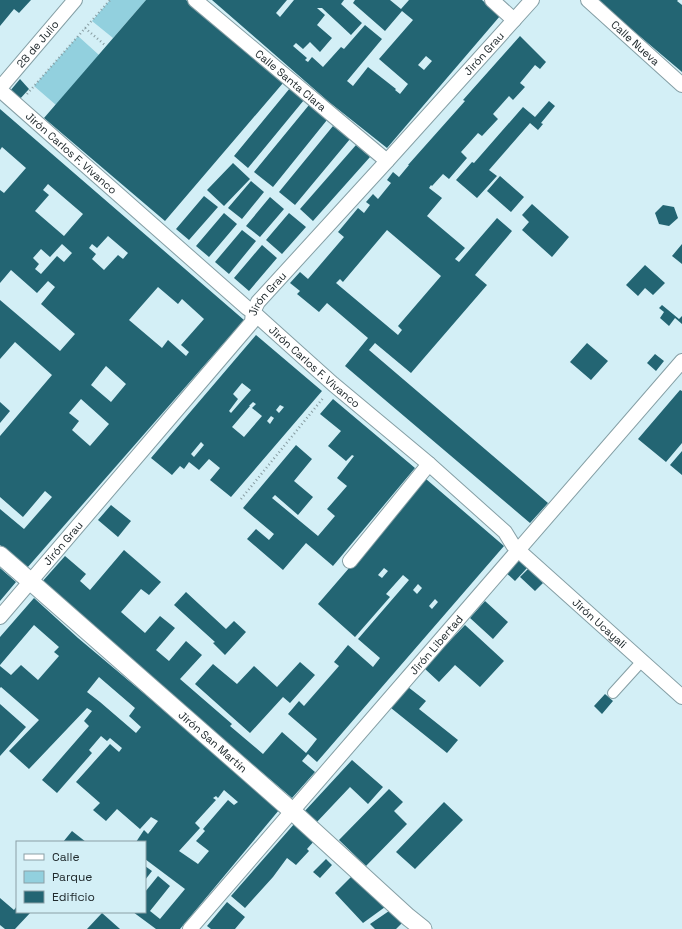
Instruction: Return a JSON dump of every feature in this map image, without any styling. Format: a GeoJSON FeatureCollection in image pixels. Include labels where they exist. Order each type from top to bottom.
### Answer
{"type":"FeatureCollection","features":[{"type":"Feature","properties":{"kind":"street","name":"28 de Julio"},"geometry":{"type":"LineString","coordinates":[[0,88],[75,0]]}},
{"type":"Feature","properties":{"kind":"street","name":"Calle Santa Clara"},"geometry":{"type":"LineString","coordinates":[[195,0],[387,161]]}},
{"type":"Feature","properties":{"kind":"street"},"geometry":{"type":"LineString","coordinates":[[492,0],[514,20]]}},
{"type":"Feature","properties":{"kind":"street","name":"Jirón Grau"},"geometry":{"type":"LineString","coordinates":[[0,616],[252,322],[258,302],[263,296],[532,0]]}},
{"type":"Feature","properties":{"kind":"street","name":"Calle Nueva"},"geometry":{"type":"LineString","coordinates":[[588,0],[682,85]]}},
{"type":"Feature","properties":{"kind":"street","name":"Jirón Carlos F. Vivanco"},"geometry":{"type":"LineString","coordinates":[[0,88],[241,303],[254,312],[333,384],[429,464],[505,532],[518,550]]}},
{"type":"Feature","properties":{"kind":"street","name":"Jirón Libertad"},"geometry":{"type":"LineString","coordinates":[[190,929],[682,361]]}},
{"type":"Feature","properties":{"kind":"street"},"geometry":{"type":"LineString","coordinates":[[350,561],[429,464]]}},
{"type":"Feature","properties":{"kind":"street","name":"Jirón Ucayali"},"geometry":{"type":"LineString","coordinates":[[518,550],[681,695]]}},
{"type":"Feature","properties":{"kind":"street","name":"Jirón San Martín"},"geometry":{"type":"LineString","coordinates":[[0,555],[292,811],[423,929]]}},
{"type":"Feature","properties":{"kind":"street"},"geometry":{"type":"LineString","coordinates":[[613,693],[642,661]]}},
{"type":"Feature","properties":{"kind":"path"},"geometry":{"type":"LineString","coordinates":[[18,105],[110,0]]}},
{"type":"Feature","properties":{"kind":"path"},"geometry":{"type":"LineString","coordinates":[[86,28],[106,46]]}},
{"type":"Feature","properties":{"kind":"path"},"geometry":{"type":"LineString","coordinates":[[241,499],[333,384]]}},
{"type":"Feature","properties":{"kind":"green space"},"geometry":{"type":"Polygon","coordinates":[[[110,0],[146,0],[113,38],[92,21],[110,0]]]}},
{"type":"Feature","properties":{"kind":"green space"},"geometry":{"type":"Polygon","coordinates":[[[78,36],[99,55],[56,105],[34,86],[78,36]]]}},
{"type":"Feature","properties":{"kind":"building"},"geometry":{"type":"Polygon","coordinates":[[[0,0],[31,0],[19,13],[14,9],[0,26],[0,0]]]}},
{"type":"Feature","properties":{"kind":"building"},"geometry":{"type":"Polygon","coordinates":[[[146,0],[186,0],[283,83],[165,221],[44,118],[146,0]]]}},
{"type":"Feature","properties":{"kind":"building"},"geometry":{"type":"Polygon","coordinates":[[[212,0],[287,0],[276,13],[280,17],[294,0],[344,0],[341,4],[362,23],[351,35],[322,8],[317,8],[325,15],[317,25],[332,38],[320,52],[310,42],[303,49],[296,43],[293,46],[307,58],[305,60],[308,62],[312,57],[323,67],[341,47],[344,49],[365,25],[382,39],[347,81],[353,86],[368,67],[396,89],[395,90],[400,94],[408,84],[379,59],[413,20],[402,11],[385,31],[353,3],[355,0],[390,0],[401,9],[409,0],[482,0],[500,16],[387,148],[329,102],[212,0]],[[426,56],[418,65],[424,70],[432,61],[426,56]]]}},
{"type":"Feature","properties":{"kind":"building"},"geometry":{"type":"Polygon","coordinates":[[[597,0],[678,0],[677,1],[682,5],[682,72],[597,0]]]}},
{"type":"Feature","properties":{"kind":"building"},"geometry":{"type":"Polygon","coordinates":[[[520,36],[546,62],[540,69],[535,65],[520,83],[525,87],[513,100],[509,96],[493,114],[498,119],[482,136],[478,133],[461,152],[467,158],[449,179],[443,174],[429,188],[442,198],[427,216],[465,248],[455,259],[459,262],[497,218],[512,231],[475,275],[487,285],[411,373],[375,343],[369,350],[548,503],[530,523],[345,366],[368,338],[327,303],[319,312],[297,294],[300,291],[290,283],[300,272],[308,279],[344,237],[338,232],[358,208],[364,213],[370,205],[366,202],[373,194],[378,199],[391,183],[387,180],[393,172],[399,177],[465,101],[463,100],[520,36]],[[387,230],[343,282],[340,279],[336,283],[398,335],[402,330],[398,326],[441,276],[387,230]]]}},
{"type":"Feature","properties":{"kind":"building"},"geometry":{"type":"Polygon","coordinates":[[[20,79],[29,89],[19,100],[10,91],[20,79]]]}},
{"type":"Feature","properties":{"kind":"building"},"geometry":{"type":"Polygon","coordinates":[[[290,88],[304,100],[248,168],[234,156],[290,88]]]}},
{"type":"Feature","properties":{"kind":"building"},"geometry":{"type":"Polygon","coordinates":[[[549,101],[555,106],[541,123],[543,124],[538,130],[530,123],[489,170],[497,176],[477,198],[456,180],[472,162],[474,163],[523,107],[535,117],[549,101]]]}},
{"type":"Feature","properties":{"kind":"building"},"geometry":{"type":"Polygon","coordinates":[[[309,105],[327,120],[273,187],[254,172],[309,105]]]}},
{"type":"Feature","properties":{"kind":"building"},"geometry":{"type":"Polygon","coordinates":[[[0,109],[244,320],[27,568],[0,545],[0,509],[24,529],[52,497],[45,491],[23,517],[0,497],[0,436],[52,375],[15,342],[0,359],[0,300],[60,351],[75,334],[41,304],[55,287],[48,281],[37,293],[11,270],[0,283],[0,190],[4,193],[26,168],[2,147],[0,150],[0,109]],[[48,184],[43,190],[49,195],[35,211],[64,236],[83,214],[48,184]],[[108,236],[97,248],[92,244],[89,248],[96,254],[92,259],[104,270],[118,255],[123,259],[128,253],[108,236]],[[62,244],[50,257],[41,249],[33,258],[39,264],[35,269],[41,274],[57,256],[64,262],[72,253],[62,244]],[[158,287],[129,320],[162,348],[168,340],[186,356],[189,352],[181,345],[204,319],[182,299],[178,304],[158,287]],[[106,366],[91,385],[111,402],[126,384],[106,366]],[[81,399],[69,413],[79,421],[72,430],[90,446],[109,424],[81,399]]]}},
{"type":"Feature","properties":{"kind":"building"},"geometry":{"type":"Polygon","coordinates":[[[333,126],[350,139],[295,205],[279,192],[333,126]]]}},
{"type":"Feature","properties":{"kind":"building"},"geometry":{"type":"Polygon","coordinates":[[[356,145],[370,157],[313,221],[300,209],[356,145]]]}},
{"type":"Feature","properties":{"kind":"building"},"geometry":{"type":"Polygon","coordinates":[[[233,163],[250,179],[224,206],[207,190],[233,163]]]}},
{"type":"Feature","properties":{"kind":"building"},"geometry":{"type":"Polygon","coordinates":[[[500,176],[524,197],[511,212],[487,191],[500,176]]]}},
{"type":"Feature","properties":{"kind":"building"},"geometry":{"type":"Polygon","coordinates":[[[251,181],[264,192],[242,219],[228,208],[251,181]]]}},
{"type":"Feature","properties":{"kind":"building"},"geometry":{"type":"Polygon","coordinates":[[[204,196],[218,207],[189,240],[176,229],[204,196]]]}},
{"type":"Feature","properties":{"kind":"building"},"geometry":{"type":"Polygon","coordinates":[[[270,197],[284,209],[260,237],[246,226],[270,197]]]}},
{"type":"Feature","properties":{"kind":"building"},"geometry":{"type":"Polygon","coordinates":[[[532,204],[569,237],[552,257],[522,230],[529,222],[522,215],[532,204]]]}},
{"type":"Feature","properties":{"kind":"building"},"geometry":{"type":"Polygon","coordinates":[[[663,205],[674,207],[678,218],[669,226],[659,224],[655,213],[663,205]]]}},
{"type":"Feature","properties":{"kind":"building"},"geometry":{"type":"Polygon","coordinates":[[[224,213],[237,224],[209,257],[196,246],[224,213]]]}},
{"type":"Feature","properties":{"kind":"building"},"geometry":{"type":"Polygon","coordinates":[[[289,213],[306,227],[282,254],[266,240],[289,213]]]}},
{"type":"Feature","properties":{"kind":"building"},"geometry":{"type":"Polygon","coordinates":[[[242,230],[256,241],[229,274],[215,262],[242,230]]]}},
{"type":"Feature","properties":{"kind":"building"},"geometry":{"type":"Polygon","coordinates":[[[682,244],[682,264],[672,256],[682,244]]]}},
{"type":"Feature","properties":{"kind":"building"},"geometry":{"type":"Polygon","coordinates":[[[262,245],[277,258],[249,291],[234,278],[262,245]]]}},
{"type":"Feature","properties":{"kind":"building"},"geometry":{"type":"Polygon","coordinates":[[[645,265],[665,283],[653,295],[645,288],[638,296],[626,285],[645,265]]]}},
{"type":"Feature","properties":{"kind":"building"},"geometry":{"type":"Polygon","coordinates":[[[662,305],[679,319],[682,316],[682,324],[675,318],[669,326],[660,318],[664,312],[659,308],[662,305]]]}},
{"type":"Feature","properties":{"kind":"building"},"geometry":{"type":"Polygon","coordinates":[[[256,335],[322,391],[231,497],[210,480],[220,468],[209,459],[199,470],[189,462],[184,469],[180,466],[172,475],[151,458],[256,335]],[[242,383],[233,394],[238,399],[229,411],[231,413],[251,390],[242,383]],[[253,402],[232,427],[244,437],[262,416],[252,408],[256,404],[253,402]],[[280,405],[276,410],[279,413],[284,407],[280,405]],[[271,416],[267,421],[270,424],[274,418],[271,416]],[[201,442],[191,454],[194,457],[204,445],[201,442]]]}},
{"type":"Feature","properties":{"kind":"building"},"geometry":{"type":"Polygon","coordinates":[[[587,343],[608,361],[591,380],[570,362],[587,343]]]}},
{"type":"Feature","properties":{"kind":"building"},"geometry":{"type":"Polygon","coordinates":[[[655,354],[664,361],[656,371],[647,363],[655,354]]]}},
{"type":"Feature","properties":{"kind":"building"},"geometry":{"type":"Polygon","coordinates":[[[680,390],[682,391],[682,443],[666,462],[638,439],[680,390]]]}},
{"type":"Feature","properties":{"kind":"building"},"geometry":{"type":"Polygon","coordinates":[[[333,399],[415,468],[333,566],[306,543],[283,570],[247,539],[256,529],[269,540],[274,534],[243,508],[296,445],[312,459],[294,481],[313,497],[298,515],[275,495],[272,498],[318,536],[335,516],[327,509],[347,486],[337,478],[354,456],[352,455],[346,461],[328,446],[341,431],[320,414],[333,399]]]}},
{"type":"Feature","properties":{"kind":"building"},"geometry":{"type":"Polygon","coordinates":[[[0,402],[10,411],[0,423],[0,402]]]}},
{"type":"Feature","properties":{"kind":"building"},"geometry":{"type":"Polygon","coordinates":[[[682,451],[682,475],[670,465],[682,451]]]}},
{"type":"Feature","properties":{"kind":"building"},"geometry":{"type":"Polygon","coordinates":[[[426,479],[504,546],[317,762],[308,754],[302,761],[315,772],[292,798],[41,583],[65,556],[86,574],[80,581],[90,590],[124,550],[161,582],[149,595],[141,589],[121,612],[145,633],[160,616],[175,628],[156,650],[169,661],[186,641],[202,655],[180,679],[232,724],[230,726],[263,754],[282,732],[306,753],[317,739],[288,714],[299,701],[304,706],[339,666],[334,662],[348,645],[373,667],[380,658],[358,639],[409,580],[403,575],[386,594],[390,597],[355,637],[318,604],[426,479]],[[384,568],[378,575],[382,578],[388,571],[384,568]],[[418,584],[413,590],[417,594],[422,588],[418,584]],[[435,599],[429,606],[432,609],[438,602],[435,599]]]}},
{"type":"Feature","properties":{"kind":"building"},"geometry":{"type":"Polygon","coordinates":[[[111,505],[131,521],[118,537],[98,520],[111,505]]]}},
{"type":"Feature","properties":{"kind":"building"},"geometry":{"type":"Polygon","coordinates":[[[514,556],[527,568],[515,581],[502,569],[514,556]]]}},
{"type":"Feature","properties":{"kind":"building"},"geometry":{"type":"Polygon","coordinates":[[[0,568],[16,582],[0,601],[0,568]]]}},
{"type":"Feature","properties":{"kind":"building"},"geometry":{"type":"Polygon","coordinates":[[[528,569],[543,583],[535,591],[520,577],[528,569]]]}},
{"type":"Feature","properties":{"kind":"building"},"geometry":{"type":"Polygon","coordinates":[[[186,592],[226,629],[234,621],[246,632],[225,655],[213,643],[215,642],[174,605],[186,592]]]}},
{"type":"Feature","properties":{"kind":"building"},"geometry":{"type":"Polygon","coordinates":[[[34,598],[78,638],[279,810],[180,929],[156,929],[134,913],[146,913],[146,891],[158,876],[170,886],[150,911],[160,919],[185,889],[146,860],[146,841],[137,841],[144,830],[148,834],[158,821],[151,817],[140,829],[117,809],[106,821],[93,810],[100,803],[76,782],[110,744],[119,752],[122,748],[110,738],[107,741],[101,736],[89,750],[92,753],[57,793],[42,780],[89,726],[84,721],[92,711],[87,708],[29,769],[9,751],[39,720],[1,687],[0,688],[0,666],[11,675],[21,665],[38,680],[59,656],[54,652],[59,647],[34,625],[0,665],[0,637],[34,598]],[[99,677],[87,692],[136,733],[141,727],[129,716],[135,708],[99,677]],[[224,790],[218,798],[216,796],[213,798],[216,800],[195,823],[200,828],[179,851],[198,864],[209,851],[196,841],[205,831],[203,829],[228,800],[234,805],[238,802],[224,790]]]}},
{"type":"Feature","properties":{"kind":"building"},"geometry":{"type":"Polygon","coordinates":[[[485,601],[508,622],[493,639],[470,618],[485,601]]]}},
{"type":"Feature","properties":{"kind":"building"},"geometry":{"type":"Polygon","coordinates":[[[465,625],[504,661],[480,687],[455,665],[439,682],[424,668],[465,625]]]}},
{"type":"Feature","properties":{"kind":"building"},"geometry":{"type":"Polygon","coordinates":[[[300,662],[315,675],[290,703],[283,697],[250,733],[195,684],[213,664],[237,684],[254,666],[277,687],[300,662]]]}},
{"type":"Feature","properties":{"kind":"building"},"geometry":{"type":"Polygon","coordinates":[[[408,687],[426,701],[419,709],[458,740],[447,753],[391,708],[408,687]]]}},
{"type":"Feature","properties":{"kind":"building"},"geometry":{"type":"Polygon","coordinates":[[[605,694],[613,701],[602,714],[594,706],[605,694]]]}},
{"type":"Feature","properties":{"kind":"building"},"geometry":{"type":"Polygon","coordinates":[[[0,704],[26,727],[0,756],[0,704]]]}},
{"type":"Feature","properties":{"kind":"building"},"geometry":{"type":"Polygon","coordinates":[[[352,760],[383,787],[368,804],[350,787],[315,824],[303,813],[352,760]]]}},
{"type":"Feature","properties":{"kind":"building"},"geometry":{"type":"Polygon","coordinates":[[[389,789],[403,802],[394,811],[407,824],[366,866],[339,840],[389,789]]]}},
{"type":"Feature","properties":{"kind":"building"},"geometry":{"type":"Polygon","coordinates":[[[444,802],[463,820],[415,869],[396,852],[444,802]]]}},
{"type":"Feature","properties":{"kind":"building"},"geometry":{"type":"Polygon","coordinates":[[[295,823],[315,840],[307,849],[309,851],[296,865],[287,858],[273,877],[245,908],[231,896],[295,823]]]}},
{"type":"Feature","properties":{"kind":"building"},"geometry":{"type":"Polygon","coordinates":[[[72,831],[85,841],[64,841],[72,831]]]}},
{"type":"Feature","properties":{"kind":"building"},"geometry":{"type":"Polygon","coordinates":[[[326,859],[332,865],[320,878],[313,872],[326,859]]]}},
{"type":"Feature","properties":{"kind":"building"},"geometry":{"type":"Polygon","coordinates":[[[146,867],[152,871],[146,879],[146,867]]]}},
{"type":"Feature","properties":{"kind":"building"},"geometry":{"type":"Polygon","coordinates":[[[353,875],[385,907],[363,923],[335,893],[353,875]]]}},
{"type":"Feature","properties":{"kind":"building"},"geometry":{"type":"Polygon","coordinates":[[[0,898],[14,910],[16,907],[16,913],[30,913],[15,929],[5,929],[0,925],[0,898]]]}},
{"type":"Feature","properties":{"kind":"building"},"geometry":{"type":"Polygon","coordinates":[[[227,902],[245,917],[235,929],[211,929],[207,926],[227,902]]]}},
{"type":"Feature","properties":{"kind":"building"},"geometry":{"type":"Polygon","coordinates":[[[389,911],[402,923],[396,929],[375,929],[370,924],[389,911]]]}},
{"type":"Feature","properties":{"kind":"building"},"geometry":{"type":"Polygon","coordinates":[[[102,913],[120,929],[87,929],[102,913]]]}}]}
